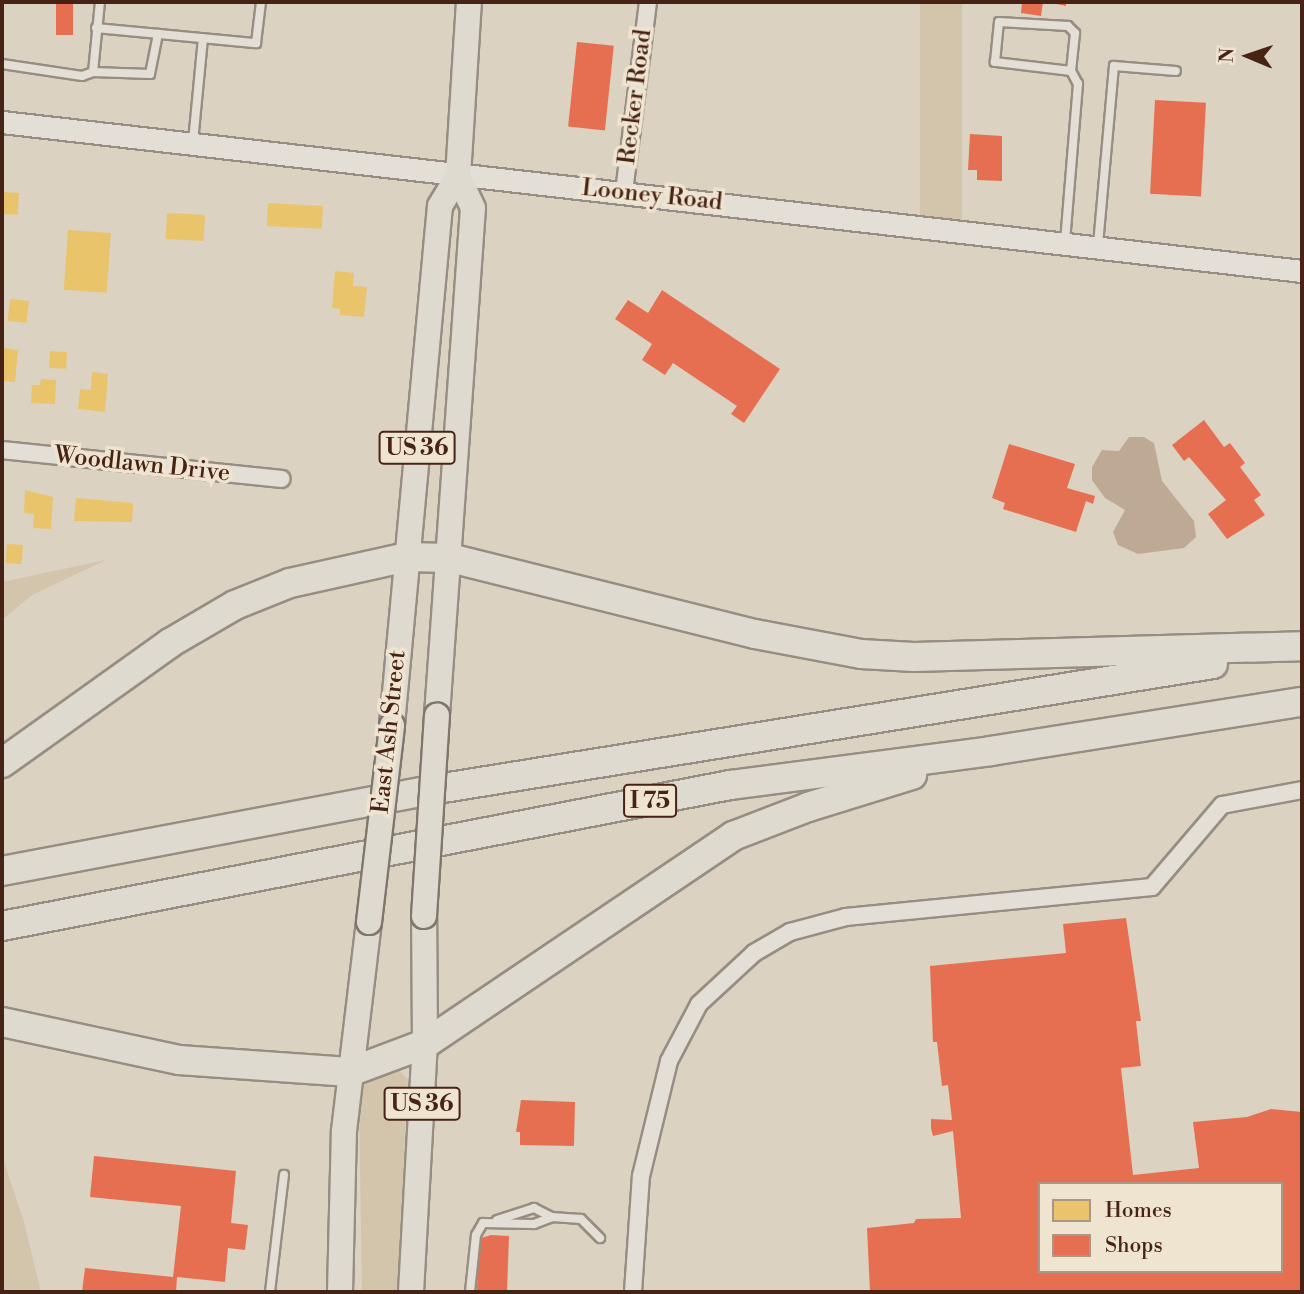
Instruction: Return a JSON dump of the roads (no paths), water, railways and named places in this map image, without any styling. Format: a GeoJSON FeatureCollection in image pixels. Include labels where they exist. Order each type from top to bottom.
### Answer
{"type":"FeatureCollection","features":[{"type":"Feature","properties":{"kind":"highway"},"geometry":{"type":"LineString","coordinates":[[2,763],[170,643],[235,605],[290,583],[407,556],[450,558],[755,634],[861,654],[914,657],[1302,648]]}},
{"type":"Feature","properties":{"kind":"highway","name":"I 75"},"geometry":{"type":"LineString","coordinates":[[2,871],[436,789],[1302,648]]}},
{"type":"Feature","properties":{"kind":"highway","name":"I 75"},"geometry":{"type":"LineString","coordinates":[[2,926],[730,785],[991,751],[1302,702]]}},
{"type":"Feature","properties":{"kind":"highway"},"geometry":{"type":"LineString","coordinates":[[2,1022],[179,1060],[350,1072],[425,1044],[733,836],[808,807],[991,751]]}},
{"type":"Feature","properties":{"kind":"main road","name":"East Ash Street"},"geometry":{"type":"LineString","coordinates":[[340,1292],[350,1072],[392,725],[440,206],[458,176],[469,2]]}},
{"type":"Feature","properties":{"kind":"main road","name":"East Ash Street"},"geometry":{"type":"LineString","coordinates":[[411,1292],[425,1044],[424,916],[473,208],[458,176]]}},
{"type":"Feature","properties":{"kind":"street","name":"Recker Road"},"geometry":{"type":"LineString","coordinates":[[624,192],[648,2]]}},
{"type":"Feature","properties":{"kind":"street","name":"Looney Road"},"geometry":{"type":"LineString","coordinates":[[2,122],[1302,271]]}},
{"type":"Feature","properties":{"kind":"street","name":"Woodlawn Drive"},"geometry":{"type":"LineString","coordinates":[[2,450],[282,479]]}},
{"type":"Feature","properties":{"kind":"street"},"geometry":{"type":"LineString","coordinates":[[633,1292],[641,1176],[669,1061],[699,1004],[754,953],[790,932],[846,917],[1153,887],[1219,807],[1302,790]]}},
{"type":"Feature","properties":{"kind":"lane"},"geometry":{"type":"LineString","coordinates":[[93,72],[100,2]]}},
{"type":"Feature","properties":{"kind":"lane"},"geometry":{"type":"LineString","coordinates":[[96,28],[256,43],[261,2]]}},
{"type":"Feature","properties":{"kind":"lane"},"geometry":{"type":"LineString","coordinates":[[1065,245],[1078,84],[1071,71],[1074,33],[1069,26],[999,22],[995,62],[1071,71]]}},
{"type":"Feature","properties":{"kind":"lane"},"geometry":{"type":"LineString","coordinates":[[2,64],[82,76],[93,72],[150,74],[158,34]]}},
{"type":"Feature","properties":{"kind":"lane"},"geometry":{"type":"LineString","coordinates":[[193,142],[203,38]]}},
{"type":"Feature","properties":{"kind":"lane"},"geometry":{"type":"LineString","coordinates":[[1098,248],[1114,66],[1176,71]]}},
{"type":"Feature","properties":{"kind":"lane"},"geometry":{"type":"LineString","coordinates":[[270,1292],[284,1175]]}},
{"type":"Feature","properties":{"kind":"lane"},"geometry":{"type":"LineString","coordinates":[[470,1292],[476,1235],[483,1223],[525,1208],[552,1217],[581,1219],[600,1238]]}},
{"type":"Feature","properties":{"kind":"lane"},"geometry":{"type":"LineString","coordinates":[[496,1220],[534,1224],[552,1217]]}}]}
